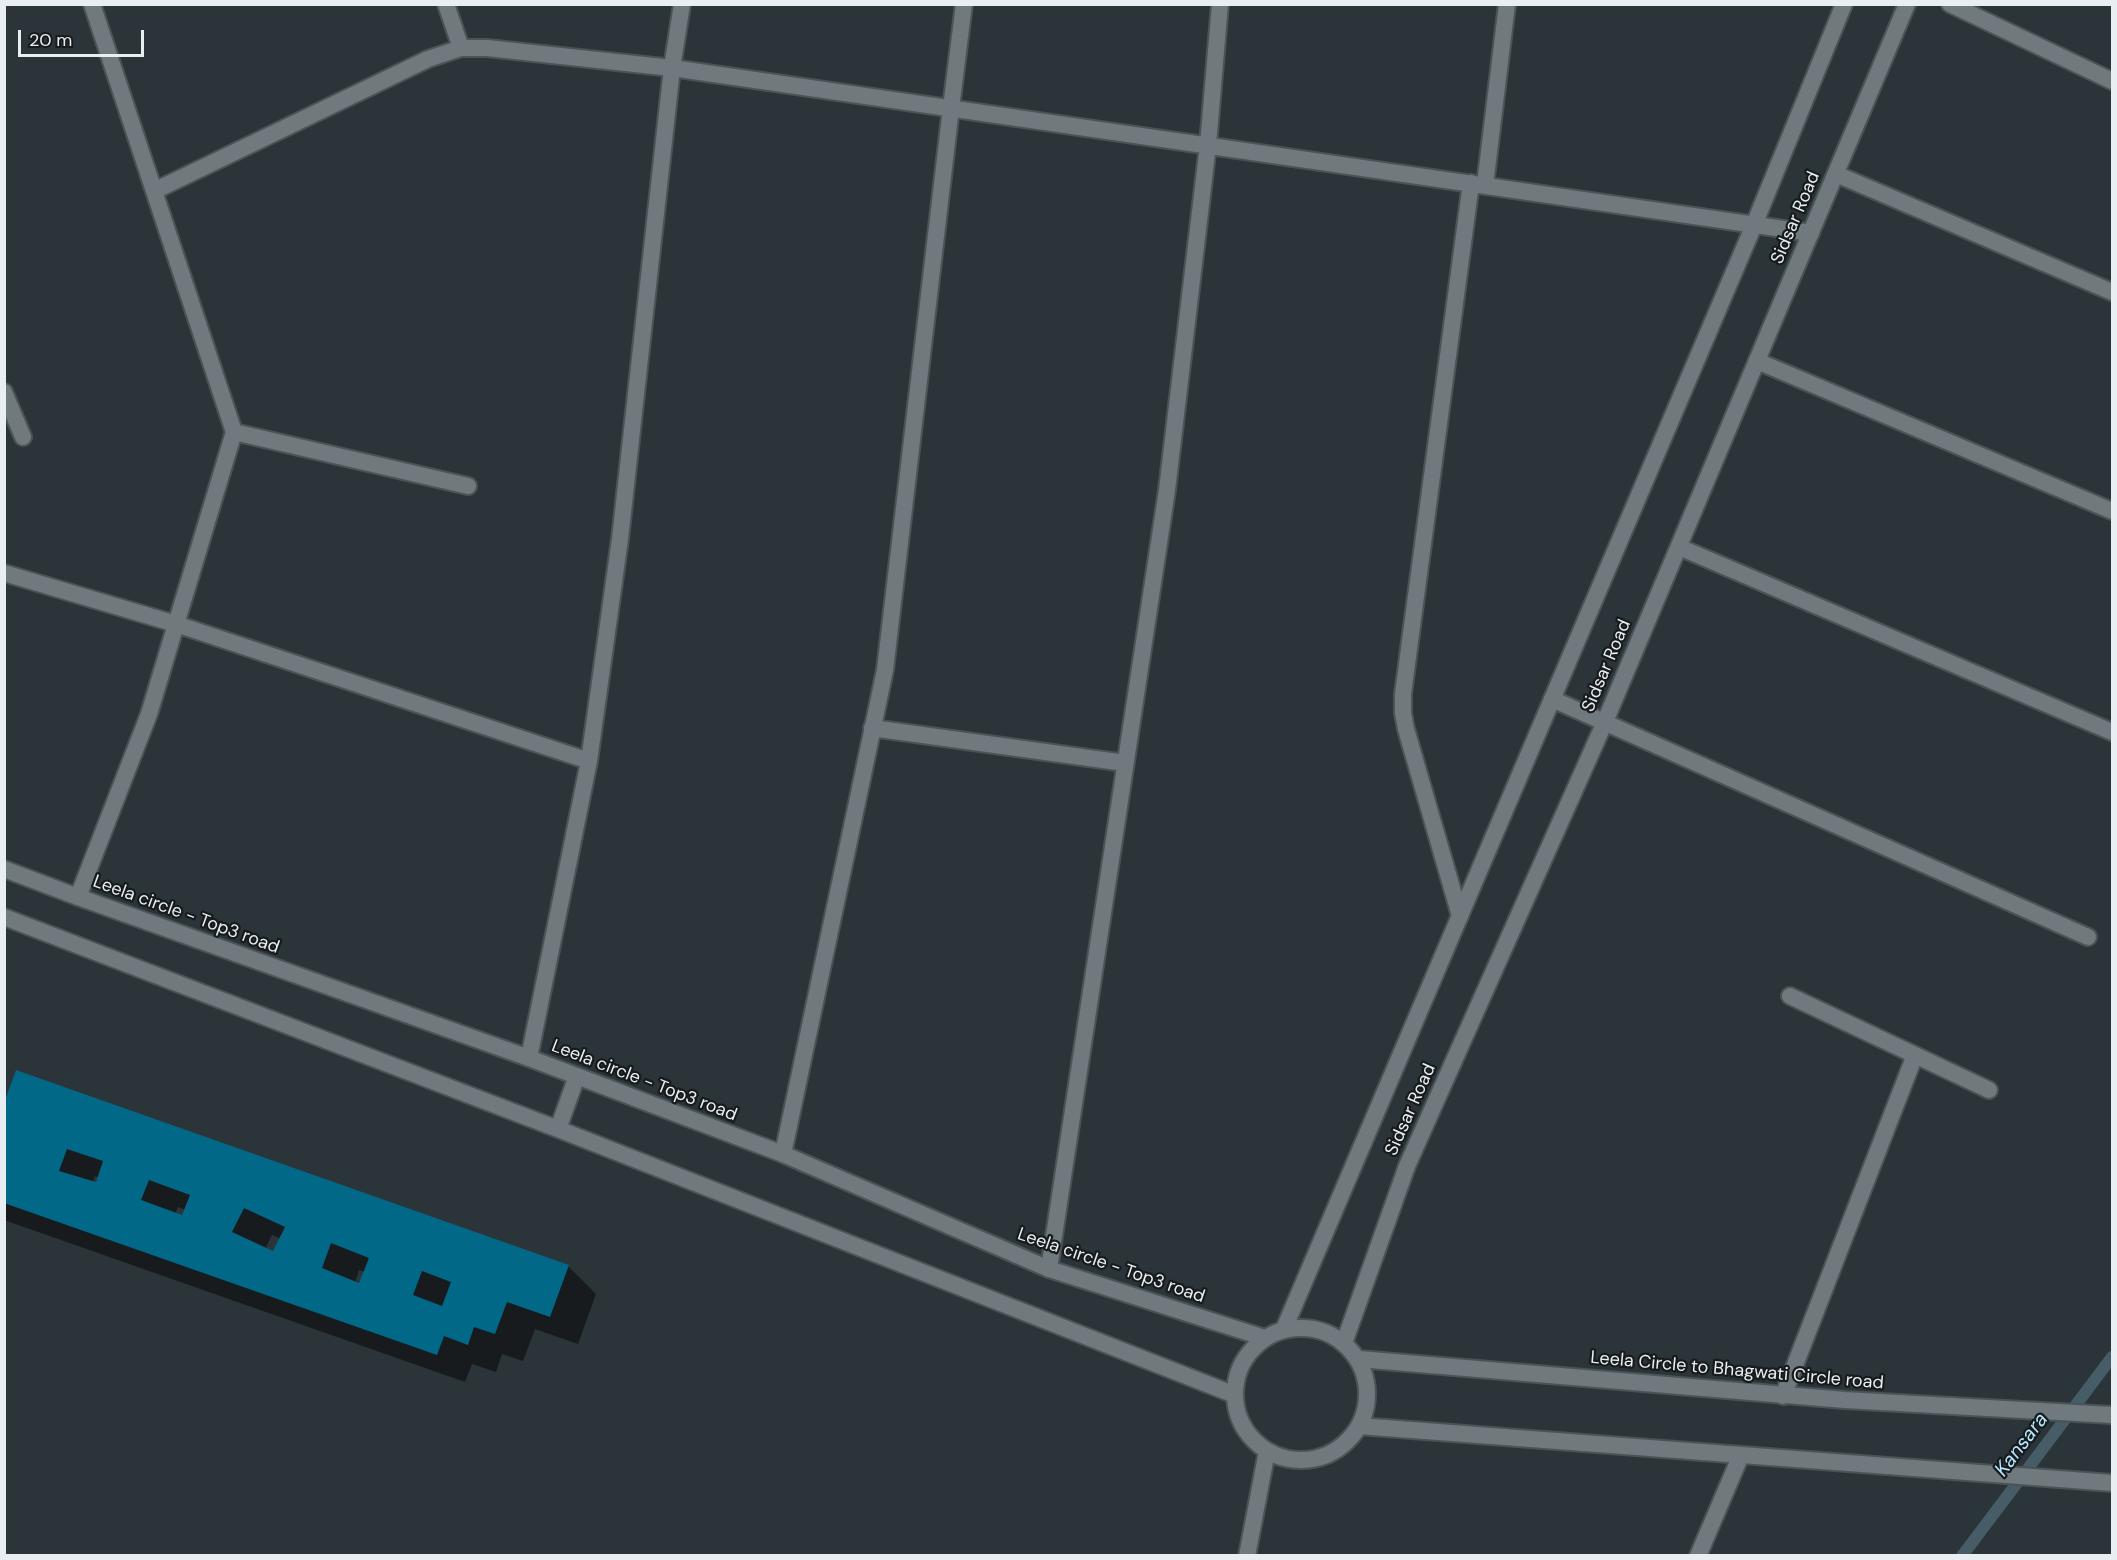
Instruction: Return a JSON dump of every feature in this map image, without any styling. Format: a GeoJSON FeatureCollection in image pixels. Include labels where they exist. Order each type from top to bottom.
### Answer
{"type":"FeatureCollection","features":[{"type":"Feature","properties":{"kind":"street"},"geometry":{"type":"LineString","coordinates":[[78,897],[149,714],[234,432],[92,4]]}},
{"type":"Feature","properties":{"kind":"street"},"geometry":{"type":"LineString","coordinates":[[446,4],[460,48]]}},
{"type":"Feature","properties":{"kind":"street"},"geometry":{"type":"LineString","coordinates":[[529,1058],[589,761],[620,539],[672,68],[682,4]]}},
{"type":"Feature","properties":{"kind":"street"},"geometry":{"type":"LineString","coordinates":[[783,1154],[886,658],[964,4]]}},
{"type":"Feature","properties":{"kind":"street"},"geometry":{"type":"LineString","coordinates":[[1049,1269],[1167,490],[1208,145],[1220,4]]}},
{"type":"Feature","properties":{"kind":"street"},"geometry":{"type":"LineString","coordinates":[[1460,916],[1406,729],[1403,694],[1478,184],[1507,4]]}},
{"type":"Feature","properties":{"kind":"street","name":"Sidsar Road"},"geometry":{"type":"LineString","coordinates":[[1284,1329],[1754,225],[1844,4]]}},
{"type":"Feature","properties":{"kind":"street","name":"Sidsar Road"},"geometry":{"type":"LineString","coordinates":[[1344,1343],[1407,1166],[1604,724],[1907,4]]}},
{"type":"Feature","properties":{"kind":"street"},"geometry":{"type":"LineString","coordinates":[[1950,4],[2112,81]]}},
{"type":"Feature","properties":{"kind":"street"},"geometry":{"type":"LineString","coordinates":[[154,191],[428,59],[460,48],[487,48],[672,68],[1812,233]]}},
{"type":"Feature","properties":{"kind":"street"},"geometry":{"type":"LineString","coordinates":[[1836,174],[2112,292]]}},
{"type":"Feature","properties":{"kind":"street"},"geometry":{"type":"LineString","coordinates":[[1758,361],[2112,511]]}},
{"type":"Feature","properties":{"kind":"street"},"geometry":{"type":"LineString","coordinates":[[4,392],[23,437]]}},
{"type":"Feature","properties":{"kind":"street"},"geometry":{"type":"LineString","coordinates":[[234,432],[468,486]]}},
{"type":"Feature","properties":{"kind":"street"},"geometry":{"type":"LineString","coordinates":[[1679,547],[2112,732]]}},
{"type":"Feature","properties":{"kind":"street"},"geometry":{"type":"LineString","coordinates":[[4,573],[176,624],[589,761]]}},
{"type":"Feature","properties":{"kind":"street"},"geometry":{"type":"LineString","coordinates":[[1552,699],[2088,937]]}},
{"type":"Feature","properties":{"kind":"street"},"geometry":{"type":"LineString","coordinates":[[872,728],[1125,763]]}},
{"type":"Feature","properties":{"kind":"street","name":"Leela circle - Top3 road"},"geometry":{"type":"LineString","coordinates":[[4,869],[529,1058],[783,1154],[1049,1269],[1265,1338]]}},
{"type":"Feature","properties":{"kind":"street"},"geometry":{"type":"LineString","coordinates":[[4,917],[558,1129],[1235,1395]]}},
{"type":"Feature","properties":{"kind":"street"},"geometry":{"type":"LineString","coordinates":[[1790,996],[1989,1090]]}},
{"type":"Feature","properties":{"kind":"street"},"geometry":{"type":"LineString","coordinates":[[1783,1396],[1915,1055]]}},
{"type":"Feature","properties":{"kind":"street"},"geometry":{"type":"LineString","coordinates":[[558,1129],[577,1076]]}},
{"type":"Feature","properties":{"kind":"street"},"geometry":{"type":"LineString","coordinates":[[1306,1327],[1326,1331],[1344,1343],[1359,1359],[1367,1386],[1368,1400],[1363,1420],[1350,1439],[1332,1453],[1311,1460],[1288,1459],[1267,1451],[1250,1437],[1239,1418],[1235,1395],[1238,1373],[1248,1353],[1265,1338],[1284,1329],[1306,1327]]}},
{"type":"Feature","properties":{"kind":"street","name":"Leela Circle to Bhagwati Circle road"},"geometry":{"type":"LineString","coordinates":[[1359,1359],[1783,1396],[2112,1415]]}},
{"type":"Feature","properties":{"kind":"street"},"geometry":{"type":"LineString","coordinates":[[1359,1426],[2112,1483]]}},
{"type":"Feature","properties":{"kind":"street"},"geometry":{"type":"LineString","coordinates":[[1247,1556],[1267,1451]]}},
{"type":"Feature","properties":{"kind":"street"},"geometry":{"type":"LineString","coordinates":[[1698,1556],[1741,1455]]}},
{"type":"Feature","properties":{"kind":"building"},"geometry":{"type":"Polygon","coordinates":[[[16,1070],[569,1265],[550,1317],[507,1302],[495,1334],[474,1327],[468,1345],[444,1336],[437,1355],[4,1203],[4,1103],[16,1070]],[[67,1149],[59,1171],[96,1182],[103,1161],[67,1149]],[[149,1180],[141,1200],[182,1215],[190,1195],[149,1180]],[[244,1208],[232,1232],[273,1251],[285,1227],[244,1208]],[[331,1243],[322,1268],[359,1283],[369,1258],[331,1243]],[[422,1271],[413,1295],[442,1306],[451,1282],[422,1271]]]}},
{"type":"Feature","properties":{"kind":"waterway","name":"Kansara"},"geometry":{"type":"LineString","coordinates":[[1962,1556],[2112,1357]]}}]}
